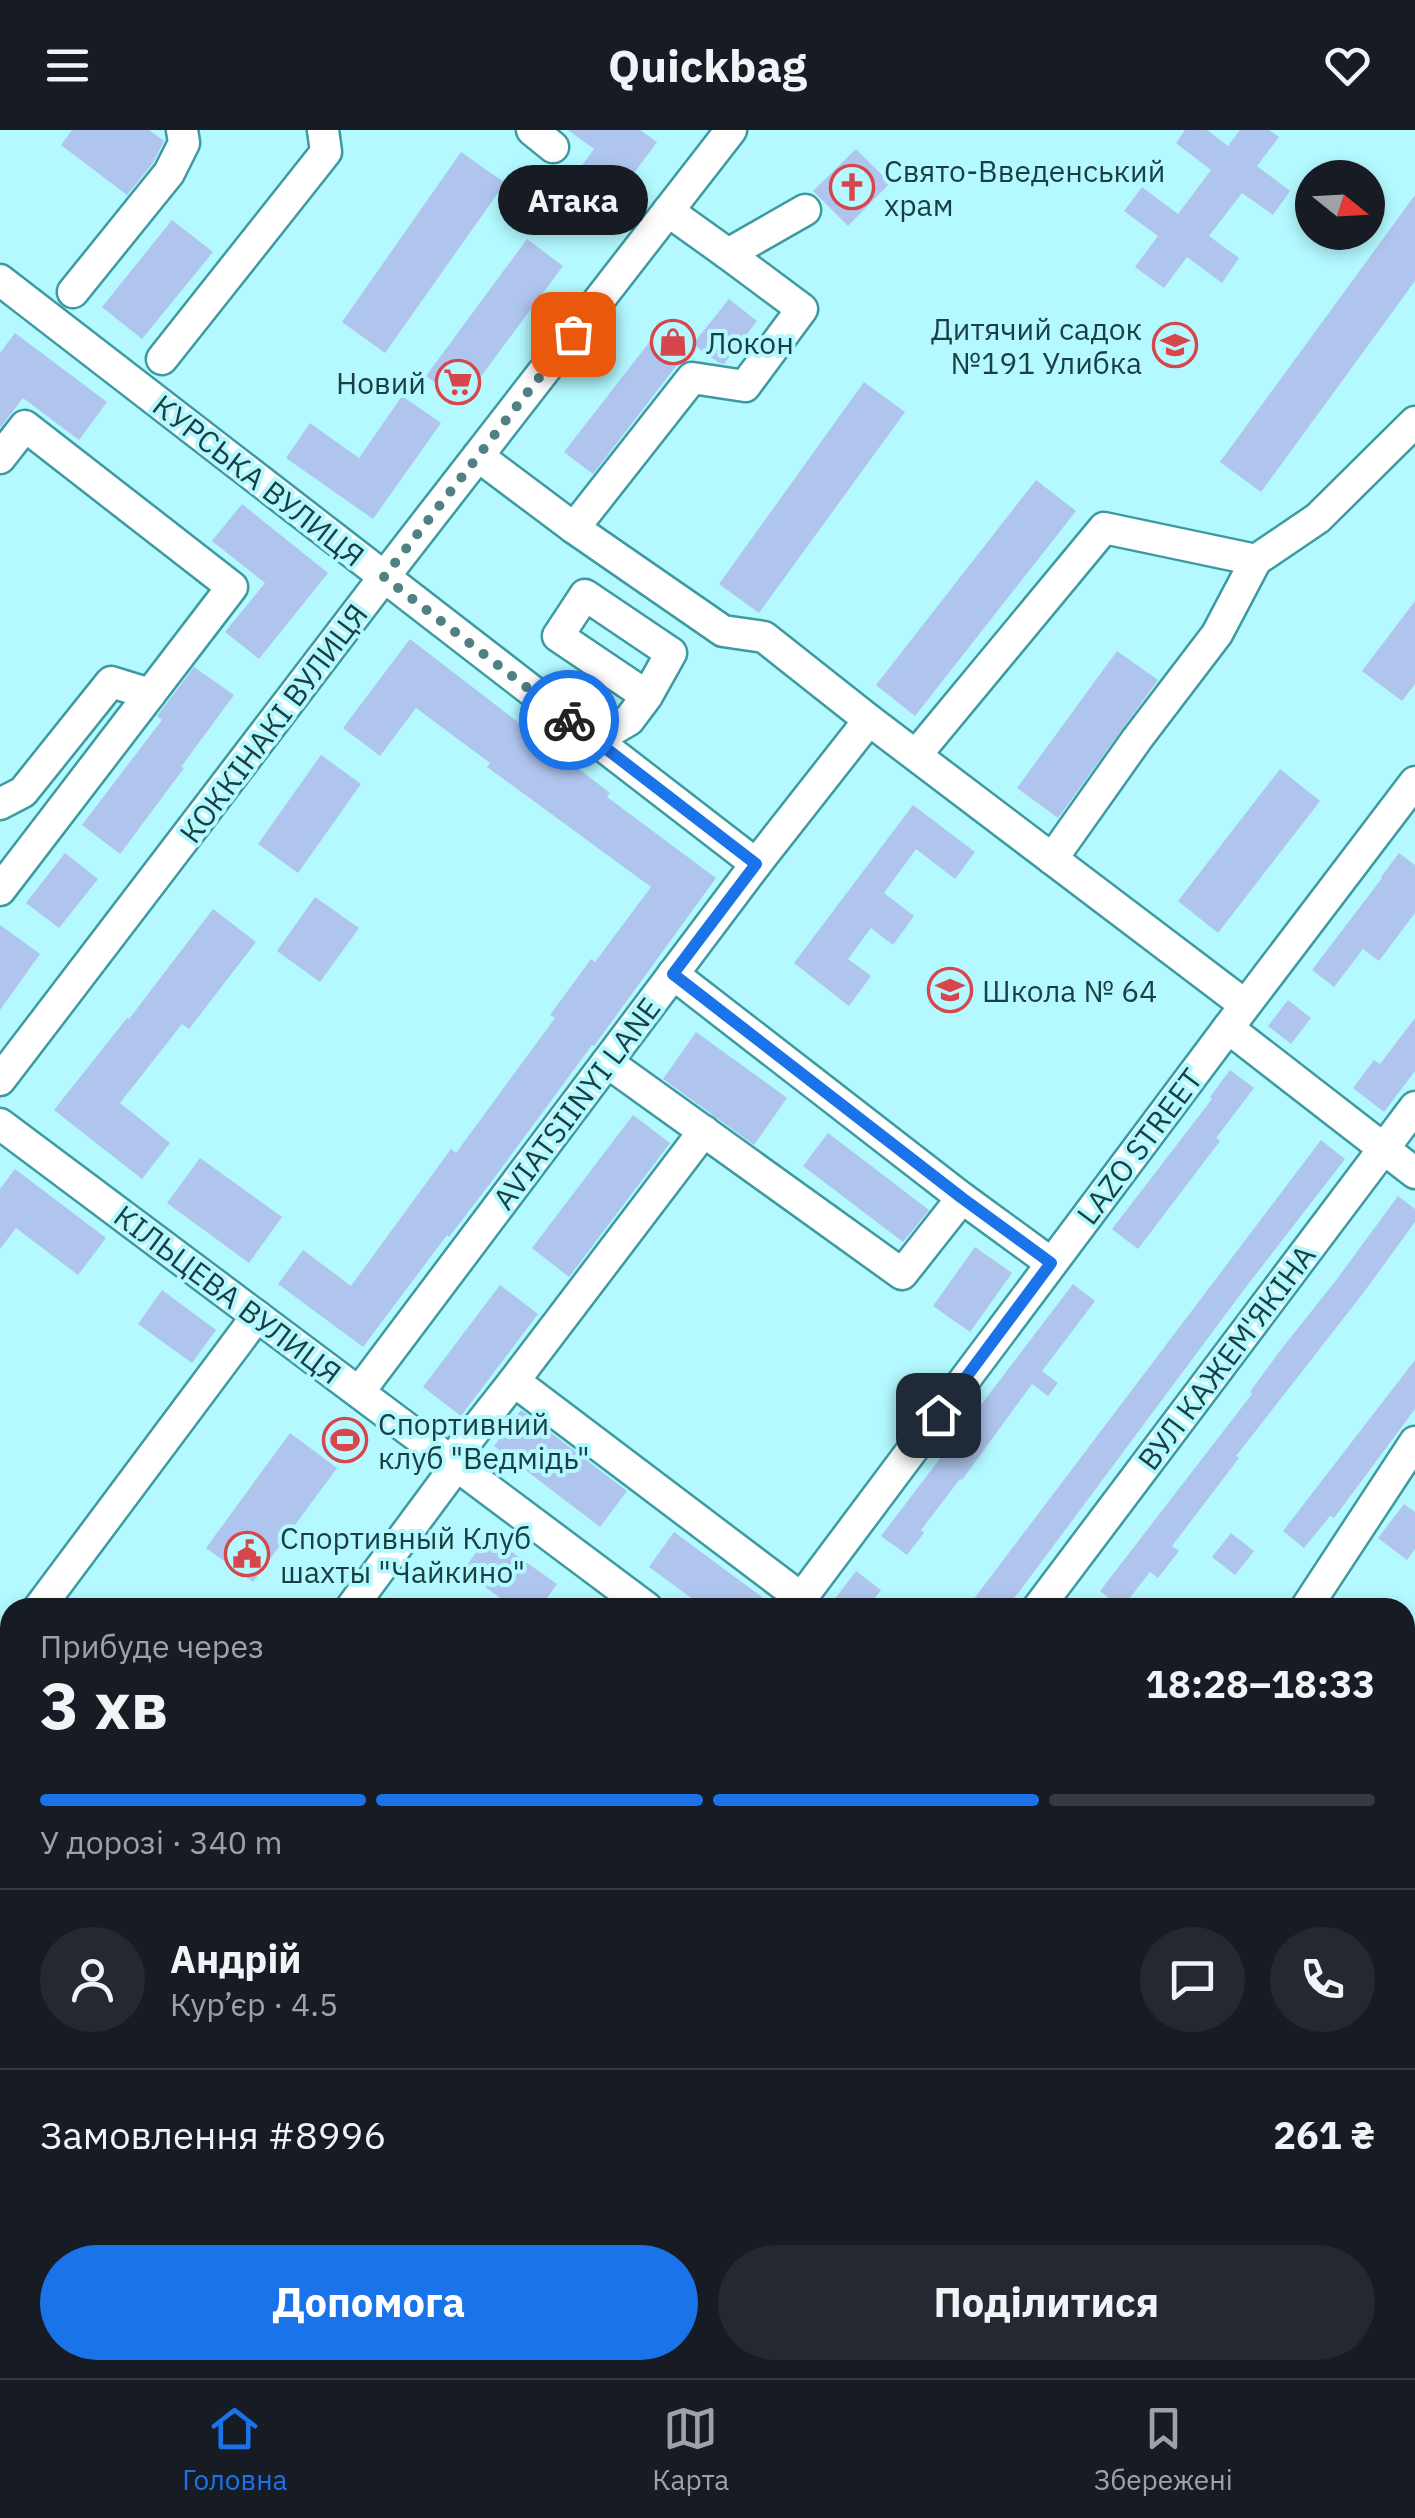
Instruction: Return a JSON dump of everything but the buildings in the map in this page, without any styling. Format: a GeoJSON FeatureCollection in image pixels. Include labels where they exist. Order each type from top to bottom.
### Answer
{"type":"FeatureCollection","features":[{"type":"Feature","properties":{"kind":"street"},"geometry":{"type":"LineString","coordinates":[[74,292],[169,173],[184,143],[182,130]]}},
{"type":"Feature","properties":{"kind":"street"},"geometry":{"type":"LineString","coordinates":[[162,360],[326,152],[323,130]]}},
{"type":"Feature","properties":{"kind":"street","name":"КОККІНАКІ ВУЛИЦЯ"},"geometry":{"type":"LineString","coordinates":[[0,1080],[732,130]]}},
{"type":"Feature","properties":{"kind":"street"},"geometry":{"type":"LineString","coordinates":[[728,254],[805,210]]}},
{"type":"Feature","properties":{"kind":"street"},"geometry":{"type":"LineString","coordinates":[[574,528],[692,378],[745,386],[802,310],[668,211]]}},
{"type":"Feature","properties":{"kind":"street","name":"КУРСЬКА ВУЛИЦЯ"},"geometry":{"type":"LineString","coordinates":[[3,288],[756,864]]}},
{"type":"Feature","properties":{"kind":"street"},"geometry":{"type":"LineString","coordinates":[[1052,859],[1217,634],[1256,560],[1318,518],[1415,422]]}},
{"type":"Feature","properties":{"kind":"street"},"geometry":{"type":"LineString","coordinates":[[0,458],[25,426],[232,587],[0,890]]}},
{"type":"Feature","properties":{"kind":"street"},"geometry":{"type":"LineString","coordinates":[[478,456],[722,631],[764,637],[1052,859],[1415,1173]]}},
{"type":"Feature","properties":{"kind":"street"},"geometry":{"type":"LineString","coordinates":[[916,756],[1104,528],[1256,560]]}},
{"type":"Feature","properties":{"kind":"street"},"geometry":{"type":"LineString","coordinates":[[0,804],[23,792],[111,682],[150,694]]}},
{"type":"Feature","properties":{"kind":"street"},"geometry":{"type":"LineString","coordinates":[[596,740],[629,720],[646,696]]}},
{"type":"Feature","properties":{"kind":"street","name":"AVIATSIINYI LANE"},"geometry":{"type":"LineString","coordinates":[[359,1392],[869,720]]}},
{"type":"Feature","properties":{"kind":"street","name":"LAZO STREET"},"geometry":{"type":"LineString","coordinates":[[801,1598],[1415,782]]}},
{"type":"Feature","properties":{"kind":"street"},"geometry":{"type":"LineString","coordinates":[[673,974],[1051,1263]]}},
{"type":"Feature","properties":{"kind":"street"},"geometry":{"type":"LineString","coordinates":[[607,1062],[902,1274],[962,1198]]}},
{"type":"Feature","properties":{"kind":"street","name":"ВУЛ КАЖЕМ'ЯКІНА"},"geometry":{"type":"LineString","coordinates":[[1046,1598],[1415,1107]]}},
{"type":"Feature","properties":{"kind":"street","name":"КІЛЬЦЕВА ВУЛИЦЯ"},"geometry":{"type":"LineString","coordinates":[[0,1124],[634,1598]]}},
{"type":"Feature","properties":{"kind":"street"},"geometry":{"type":"LineString","coordinates":[[358,1598],[514,1381],[704,1132]]}},
{"type":"Feature","properties":{"kind":"street"},"geometry":{"type":"LineString","coordinates":[[46,1598],[257,1316]]}},
{"type":"Feature","properties":{"kind":"street"},"geometry":{"type":"LineString","coordinates":[[514,1381],[793,1598]]}},
{"type":"Feature","properties":{"kind":"street"},"geometry":{"type":"LineString","coordinates":[[1313,1598],[1415,1442]]}},
{"type":"Feature","properties":{"kind":"way so far"},"geometry":{"type":"LineString","coordinates":[[569,720],[384,577],[573,334]]}},
{"type":"Feature","properties":{"kind":"place","name":"Свято-Введенський храм"},"geometry":{"type":"Point","coordinates":[852,187]}},
{"type":"Feature","properties":{"kind":"place","name":"Атака"},"geometry":{"type":"Point","coordinates":[573,334]}},
{"type":"Feature","properties":{"kind":"place","name":"Локон"},"geometry":{"type":"Point","coordinates":[673,342]}},
{"type":"Feature","properties":{"kind":"place","name":"Дитячий садок №191 Улибка"},"geometry":{"type":"Point","coordinates":[1175,345]}},
{"type":"Feature","properties":{"kind":"place","name":"Новий"},"geometry":{"type":"Point","coordinates":[458,382]}},
{"type":"Feature","properties":{"kind":"place","name":"Школа № 64"},"geometry":{"type":"Point","coordinates":[950,990]}},
{"type":"Feature","properties":{"kind":"place","name":"Спортивний клуб \"Ведмідь\""},"geometry":{"type":"Point","coordinates":[345,1440]}},
{"type":"Feature","properties":{"kind":"place","name":"Спортивный Клуб шахты \"Чайкино\""},"geometry":{"type":"Point","coordinates":[247,1554]}},
{"type":"Feature","properties":{"kind":"route"},"geometry":{"type":"LineString","coordinates":[[569,720],[756,864],[673,974],[1051,1263],[938,1415]]}}]}
